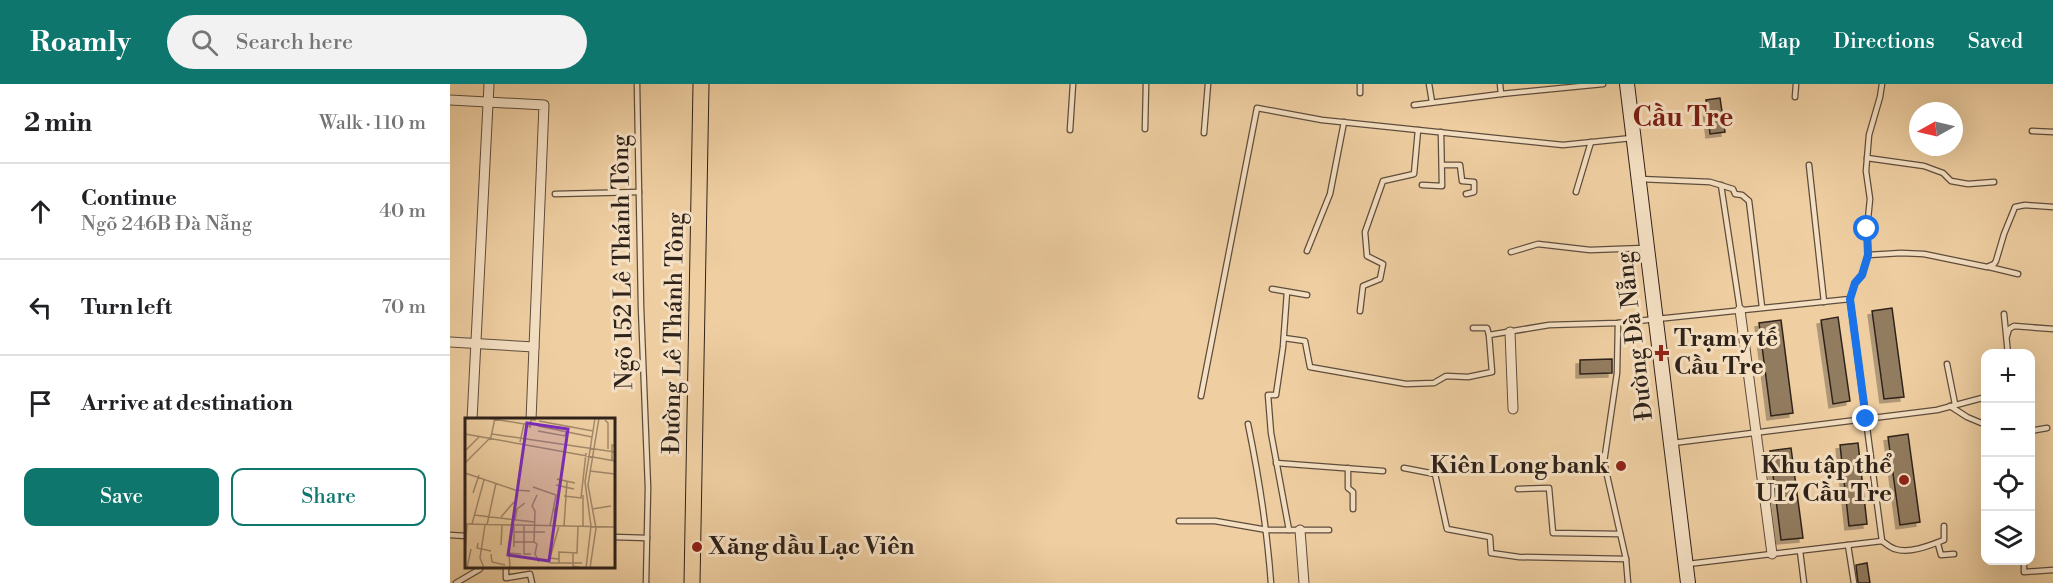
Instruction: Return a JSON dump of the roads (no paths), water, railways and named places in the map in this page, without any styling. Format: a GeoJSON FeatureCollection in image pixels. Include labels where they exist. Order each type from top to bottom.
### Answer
{"type":"FeatureCollection","features":[{"type":"Feature","properties":{"kind":"main road","name":"Đường Lê Thánh Tông"},"geometry":{"type":"LineString","coordinates":[[692,583],[701,84]]}},
{"type":"Feature","properties":{"kind":"main road","name":"Đường Đà Nẵng"},"geometry":{"type":"LineString","coordinates":[[1627,84],[1688,583]]}},
{"type":"Feature","properties":{"kind":"street"},"geometry":{"type":"LineString","coordinates":[[472,418],[489,84]]}},
{"type":"Feature","properties":{"kind":"street"},"geometry":{"type":"LineString","coordinates":[[450,100],[544,105],[531,418]]}},
{"type":"Feature","properties":{"kind":"street"},"geometry":{"type":"LineString","coordinates":[[1740,310],[1772,554]]}},
{"type":"Feature","properties":{"kind":"street"},"geometry":{"type":"LineString","coordinates":[[1510,332],[1513,409]]}},
{"type":"Feature","properties":{"kind":"street"},"geometry":{"type":"LineString","coordinates":[[450,342],[534,347]]}},
{"type":"Feature","properties":{"kind":"street"},"geometry":{"type":"LineString","coordinates":[[1300,530],[1304,583]]}},
{"type":"Feature","properties":{"kind":"lane","name":"Ngõ 152 Lê Thánh Tông"},"geometry":{"type":"LineString","coordinates":[[637,84],[648,488],[646,583]]}},
{"type":"Feature","properties":{"kind":"lane"},"geometry":{"type":"LineString","coordinates":[[1070,130],[1072,84]]}},
{"type":"Feature","properties":{"kind":"lane"},"geometry":{"type":"LineString","coordinates":[[1144,129],[1146,84]]}},
{"type":"Feature","properties":{"kind":"lane"},"geometry":{"type":"LineString","coordinates":[[1204,133],[1208,84]]}},
{"type":"Feature","properties":{"kind":"lane"},"geometry":{"type":"LineString","coordinates":[[1359,84],[1359,93]]}},
{"type":"Feature","properties":{"kind":"lane"},"geometry":{"type":"LineString","coordinates":[[1430,84],[1432,102]]}},
{"type":"Feature","properties":{"kind":"lane"},"geometry":{"type":"LineString","coordinates":[[1500,84],[1501,94]]}},
{"type":"Feature","properties":{"kind":"lane"},"geometry":{"type":"LineString","coordinates":[[1544,84],[1544,90]]}},
{"type":"Feature","properties":{"kind":"lane"},"geometry":{"type":"LineString","coordinates":[[1414,105],[1604,84]]}},
{"type":"Feature","properties":{"kind":"lane"},"geometry":{"type":"LineString","coordinates":[[1795,96],[1796,84]]}},
{"type":"Feature","properties":{"kind":"lane"},"geometry":{"type":"LineString","coordinates":[[1882,84],[1869,135],[1867,158],[1866,171],[1870,199],[1867,229],[1868,255],[1862,275],[1855,283],[1850,299],[1882,542]]}},
{"type":"Feature","properties":{"kind":"lane"},"geometry":{"type":"LineString","coordinates":[[1201,396],[1257,108],[1344,122],[1563,145],[1635,138]]}},
{"type":"Feature","properties":{"kind":"lane"},"geometry":{"type":"LineString","coordinates":[[1307,251],[1330,194],[1344,122]]}},
{"type":"Feature","properties":{"kind":"lane"},"geometry":{"type":"LineString","coordinates":[[1360,311],[1363,286],[1380,279],[1383,264],[1367,256],[1365,232],[1383,181],[1414,174],[1418,130]]}},
{"type":"Feature","properties":{"kind":"lane"},"geometry":{"type":"LineString","coordinates":[[2032,131],[2052,130]]}},
{"type":"Feature","properties":{"kind":"lane"},"geometry":{"type":"LineString","coordinates":[[1422,185],[1442,186],[1442,132]]}},
{"type":"Feature","properties":{"kind":"lane"},"geometry":{"type":"LineString","coordinates":[[1576,192],[1591,142]]}},
{"type":"Feature","properties":{"kind":"lane"},"geometry":{"type":"LineString","coordinates":[[1867,158],[1924,166],[1943,173],[1951,181],[1968,184],[1995,182]]}},
{"type":"Feature","properties":{"kind":"lane"},"geometry":{"type":"LineString","coordinates":[[1442,165],[1460,165],[1462,181],[1474,182],[1474,192],[1466,194]]}},
{"type":"Feature","properties":{"kind":"lane"},"geometry":{"type":"LineString","coordinates":[[1809,165],[1824,302]]}},
{"type":"Feature","properties":{"kind":"lane"},"geometry":{"type":"LineString","coordinates":[[1640,179],[1710,182],[1733,189],[1735,194],[1742,195],[1749,201],[1762,307]]}},
{"type":"Feature","properties":{"kind":"lane"},"geometry":{"type":"LineString","coordinates":[[1721,185],[1740,310]]}},
{"type":"Feature","properties":{"kind":"lane"},"geometry":{"type":"LineString","coordinates":[[555,194],[639,192]]}},
{"type":"Feature","properties":{"kind":"lane"},"geometry":{"type":"LineString","coordinates":[[1987,267],[1996,261],[2015,207],[2025,205],[2053,207]]}},
{"type":"Feature","properties":{"kind":"lane"},"geometry":{"type":"LineString","coordinates":[[1511,252],[1538,244],[1590,250],[1647,248]]}},
{"type":"Feature","properties":{"kind":"lane"},"geometry":{"type":"LineString","coordinates":[[1868,255],[1924,254],[2018,274]]}},
{"type":"Feature","properties":{"kind":"lane"},"geometry":{"type":"LineString","coordinates":[[1272,290],[1308,295]]}},
{"type":"Feature","properties":{"kind":"lane"},"geometry":{"type":"LineString","coordinates":[[1287,292],[1284,338],[1276,396],[1268,395],[1271,433],[1288,530]]}},
{"type":"Feature","properties":{"kind":"lane"},"geometry":{"type":"LineString","coordinates":[[1489,335],[1549,325],[1618,323],[1850,299]]}},
{"type":"Feature","properties":{"kind":"lane"},"geometry":{"type":"LineString","coordinates":[[2004,314],[2008,349]]}},
{"type":"Feature","properties":{"kind":"lane"},"geometry":{"type":"LineString","coordinates":[[1618,323],[1617,373],[1604,462],[1626,559],[1628,583]]}},
{"type":"Feature","properties":{"kind":"lane"},"geometry":{"type":"LineString","coordinates":[[2007,336],[2008,329],[2014,326],[2053,329]]}},
{"type":"Feature","properties":{"kind":"lane"},"geometry":{"type":"LineString","coordinates":[[1284,338],[1305,341],[1310,367],[1406,384],[1434,383],[1446,376],[1468,377],[1492,372],[1487,328],[1473,328]]}},
{"type":"Feature","properties":{"kind":"lane"},"geometry":{"type":"LineString","coordinates":[[1947,364],[1952,405],[1966,417],[1981,423]]}},
{"type":"Feature","properties":{"kind":"lane"},"geometry":{"type":"LineString","coordinates":[[1670,443],[1937,410],[1981,398]]}},
{"type":"Feature","properties":{"kind":"lane"},"geometry":{"type":"LineString","coordinates":[[1248,424],[1267,530],[1271,583]]}},
{"type":"Feature","properties":{"kind":"lane"},"geometry":{"type":"LineString","coordinates":[[2035,430],[2047,428]]}},
{"type":"Feature","properties":{"kind":"lane"},"geometry":{"type":"LineString","coordinates":[[1276,463],[1383,471]]}},
{"type":"Feature","properties":{"kind":"lane"},"geometry":{"type":"LineString","coordinates":[[1348,468],[1348,488],[1353,492],[1353,509]]}},
{"type":"Feature","properties":{"kind":"lane"},"geometry":{"type":"LineString","coordinates":[[1404,468],[1435,474],[1447,528],[1490,537],[1491,554],[1519,558],[1626,559]]}},
{"type":"Feature","properties":{"kind":"lane"},"geometry":{"type":"LineString","coordinates":[[1518,489],[1549,488],[1553,533],[1620,534]]}},
{"type":"Feature","properties":{"kind":"lane"},"geometry":{"type":"LineString","coordinates":[[1179,521],[1215,521],[1267,530],[1329,530]]}},
{"type":"Feature","properties":{"kind":"lane"},"geometry":{"type":"LineString","coordinates":[[1685,564],[1882,542],[1896,549],[1910,549],[1938,544],[1945,539],[1944,526]]}},
{"type":"Feature","properties":{"kind":"lane"},"geometry":{"type":"LineString","coordinates":[[450,535],[465,536]]}},
{"type":"Feature","properties":{"kind":"lane"},"geometry":{"type":"LineString","coordinates":[[615,537],[647,538]]}},
{"type":"Feature","properties":{"kind":"lane"},"geometry":{"type":"LineString","coordinates":[[1938,544],[1941,555],[1954,554]]}},
{"type":"Feature","properties":{"kind":"lane"},"geometry":{"type":"LineString","coordinates":[[1848,545],[1854,583]]}},
{"type":"Feature","properties":{"kind":"lane"},"geometry":{"type":"LineString","coordinates":[[1800,551],[1804,583]]}},
{"type":"Feature","properties":{"kind":"lane"},"geometry":{"type":"LineString","coordinates":[[2024,565],[2024,572],[2053,570]]}},
{"type":"Feature","properties":{"kind":"lane"},"geometry":{"type":"LineString","coordinates":[[456,583],[481,568]]}},
{"type":"Feature","properties":{"kind":"lane"},"geometry":{"type":"LineString","coordinates":[[506,568],[506,578],[530,574],[532,583]]}},
{"type":"Feature","properties":{"kind":"place","name":"Trạm y tế Cầu Tre"},"geometry":{"type":"Point","coordinates":[1661,353]}},
{"type":"Feature","properties":{"kind":"place","name":"Kiên Long bank"},"geometry":{"type":"Point","coordinates":[1621,466]}},
{"type":"Feature","properties":{"kind":"place","name":"Khu tập thể U17 Cầu Tre"},"geometry":{"type":"Point","coordinates":[1904,480]}},
{"type":"Feature","properties":{"kind":"place","name":"Xăng dầu Lạc Viên"},"geometry":{"type":"Point","coordinates":[697,547]}},
{"type":"Feature","properties":{"kind":"district","name":"Cầu Tre"},"geometry":{"type":"Point","coordinates":[1683,118]}}]}
